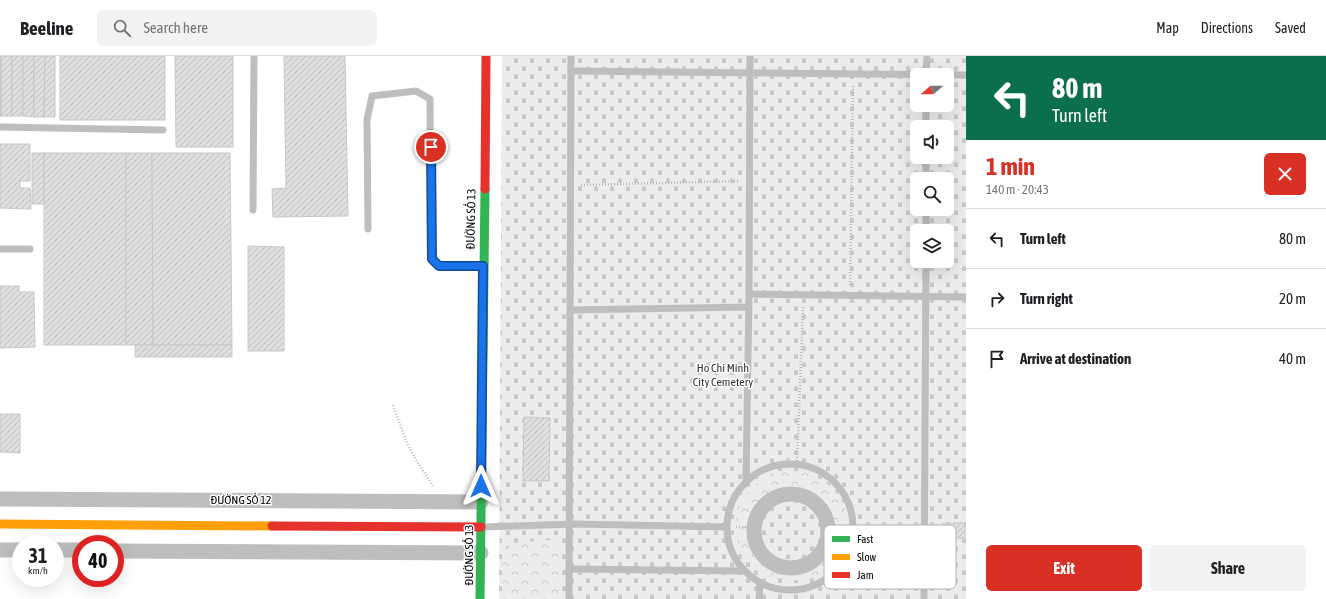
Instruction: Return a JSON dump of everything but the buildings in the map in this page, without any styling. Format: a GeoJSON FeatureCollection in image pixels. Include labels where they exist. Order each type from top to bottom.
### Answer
{"type":"FeatureCollection","features":[{"type":"Feature","properties":{"kind":"street","name":"ĐƯỜNG SỐ 13"},"geometry":{"type":"LineString","coordinates":[[480,599],[486,56]]}},
{"type":"Feature","properties":{"kind":"street"},"geometry":{"type":"LineString","coordinates":[[824,548],[813,562],[801,567],[788,568],[776,565],[765,558],[757,547],[754,536],[754,527],[758,513],[765,503],[775,496],[786,493],[798,494],[809,498],[819,505],[825,515],[828,525]]}},
{"type":"Feature","properties":{"kind":"street","name":"ĐƯỜNG SỐ 12"},"geometry":{"type":"LineString","coordinates":[[0,499],[481,502]]}},
{"type":"Feature","properties":{"kind":"street"},"geometry":{"type":"LineString","coordinates":[[0,524],[481,527]]}},
{"type":"Feature","properties":{"kind":"street"},"geometry":{"type":"LineString","coordinates":[[0,550],[12,550]]}},
{"type":"Feature","properties":{"kind":"street"},"geometry":{"type":"LineString","coordinates":[[124,551],[480,552]]}},
{"type":"Feature","properties":{"kind":"lane"},"geometry":{"type":"LineString","coordinates":[[253,210],[254,56]]}},
{"type":"Feature","properties":{"kind":"lane"},"geometry":{"type":"LineString","coordinates":[[569,599],[571,56]]}},
{"type":"Feature","properties":{"kind":"lane"},"geometry":{"type":"LineString","coordinates":[[746,482],[749,307],[750,56]]}},
{"type":"Feature","properties":{"kind":"lane"},"geometry":{"type":"LineString","coordinates":[[926,68],[927,56]]}},
{"type":"Feature","properties":{"kind":"lane"},"geometry":{"type":"LineString","coordinates":[[571,71],[910,74]]}},
{"type":"Feature","properties":{"kind":"lane"},"geometry":{"type":"LineString","coordinates":[[954,75],[966,75]]}},
{"type":"Feature","properties":{"kind":"lane"},"geometry":{"type":"LineString","coordinates":[[368,229],[367,120],[372,96],[416,91],[430,99],[432,259],[439,266],[483,266]]}},
{"type":"Feature","properties":{"kind":"lane"},"geometry":{"type":"LineString","coordinates":[[0,127],[163,130]]}},
{"type":"Feature","properties":{"kind":"lane"},"geometry":{"type":"LineString","coordinates":[[0,249],[30,249]]}},
{"type":"Feature","properties":{"kind":"lane"},"geometry":{"type":"LineString","coordinates":[[925,525],[926,268]]}},
{"type":"Feature","properties":{"kind":"lane"},"geometry":{"type":"LineString","coordinates":[[749,294],[966,296]]}},
{"type":"Feature","properties":{"kind":"lane"},"geometry":{"type":"LineString","coordinates":[[570,310],[749,307]]}},
{"type":"Feature","properties":{"kind":"lane"},"geometry":{"type":"LineString","coordinates":[[824,580],[812,587],[792,591],[772,589],[754,580],[740,566],[730,549],[726,527],[730,507],[740,488],[756,473],[776,465],[797,464],[818,470],[836,483],[848,501],[853,525]]}},
{"type":"Feature","properties":{"kind":"lane"},"geometry":{"type":"LineString","coordinates":[[481,527],[570,524],[726,527]]}},
{"type":"Feature","properties":{"kind":"lane"},"geometry":{"type":"LineString","coordinates":[[569,569],[745,571]]}},
{"type":"Feature","properties":{"kind":"lane"},"geometry":{"type":"LineString","coordinates":[[759,599],[760,583]]}},
{"type":"Feature","properties":{"kind":"lane"},"geometry":{"type":"LineString","coordinates":[[924,589],[924,599]]}},
{"type":"Feature","properties":{"kind":"path"},"geometry":{"type":"LineString","coordinates":[[850,295],[853,73]]}},
{"type":"Feature","properties":{"kind":"path"},"geometry":{"type":"LineString","coordinates":[[570,185],[750,180]]}},
{"type":"Feature","properties":{"kind":"path"},"geometry":{"type":"LineString","coordinates":[[797,464],[803,295]]}},
{"type":"Feature","properties":{"kind":"path"},"geometry":{"type":"LineString","coordinates":[[393,405],[406,440],[416,460],[435,490]]}},
{"type":"Feature","properties":{"kind":"path"},"geometry":{"type":"LineString","coordinates":[[726,527],[754,527]]}},
{"type":"Feature","properties":{"kind":"green space","name":"Ho Chi Minh City Cemetery"},"geometry":{"type":"Polygon","coordinates":[[[502,56],[966,56],[966,599],[499,599],[502,56]]]}},
{"type":"Feature","properties":{"kind":"green space"},"geometry":{"type":"Polygon","coordinates":[[[782,472],[807,473],[827,484],[842,501],[845,508],[848,525],[827,525],[825,515],[815,502],[808,497],[794,493],[786,493],[768,502],[757,514],[754,529],[756,543],[764,556],[775,565],[790,569],[806,565],[814,560],[824,549],[824,574],[820,576],[797,580],[776,577],[758,567],[744,552],[737,535],[737,516],[745,497],[762,480],[782,472]]]}},
{"type":"Feature","properties":{"kind":"green space"},"geometry":{"type":"Polygon","coordinates":[[[553,540],[561,553],[561,599],[502,599],[502,555],[512,543],[553,540]]]}},
{"type":"Feature","properties":{"kind":"traffic: fast"},"geometry":{"type":"LineString","coordinates":[[480,599],[485,189]]}},
{"type":"Feature","properties":{"kind":"traffic: slow"},"geometry":{"type":"LineString","coordinates":[[0,524],[272,526]]}},
{"type":"Feature","properties":{"kind":"traffic: jam"},"geometry":{"type":"LineString","coordinates":[[485,189],[486,56]]}},
{"type":"Feature","properties":{"kind":"traffic: jam"},"geometry":{"type":"LineString","coordinates":[[272,526],[481,527]]}},
{"type":"Feature","properties":{"kind":"route"},"geometry":{"type":"LineString","coordinates":[[431,147],[432,259],[439,266],[483,266],[481,486]]}}]}
